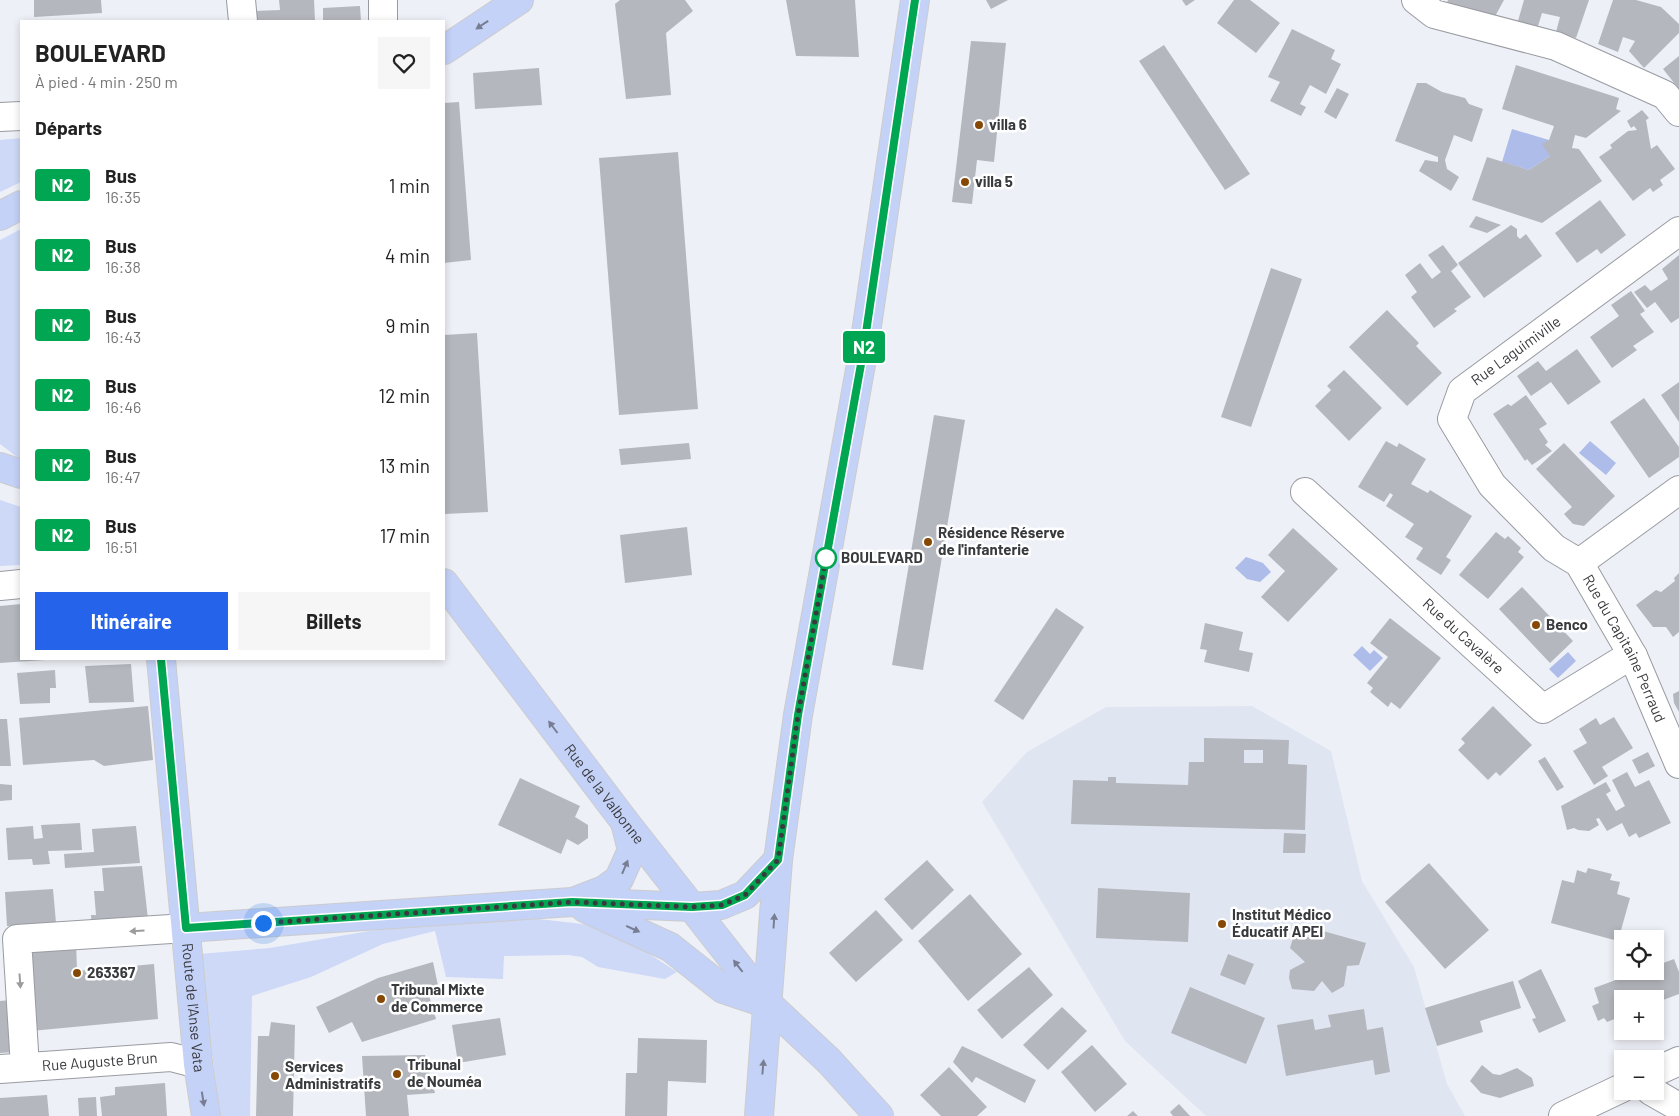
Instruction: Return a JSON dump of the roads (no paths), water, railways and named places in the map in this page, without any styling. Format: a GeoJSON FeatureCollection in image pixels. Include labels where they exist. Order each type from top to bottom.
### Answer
{"type":"FeatureCollection","features":[{"type":"Feature","properties":{"kind":"main road"},"geometry":{"type":"LineString","coordinates":[[445,49],[519,0]]}},
{"type":"Feature","properties":{"kind":"main road"},"geometry":{"type":"LineString","coordinates":[[759,1116],[778,860],[798,715],[863,353],[915,0]]}},
{"type":"Feature","properties":{"kind":"main road"},"geometry":{"type":"LineString","coordinates":[[0,216],[20,206]]}},
{"type":"Feature","properties":{"kind":"main road"},"geometry":{"type":"LineString","coordinates":[[0,468],[20,474]]}},
{"type":"Feature","properties":{"kind":"main road","name":"Rue de la Valbonne"},"geometry":{"type":"LineString","coordinates":[[445,584],[625,822],[768,1004]]}},
{"type":"Feature","properties":{"kind":"main road","name":"Route de l'Anse Vata"},"geometry":{"type":"LineString","coordinates":[[161,660],[198,1064],[206,1116]]}},
{"type":"Feature","properties":{"kind":"main road"},"geometry":{"type":"LineString","coordinates":[[572,902],[604,890],[619,879],[632,850],[625,822]]}},
{"type":"Feature","properties":{"kind":"main road"},"geometry":{"type":"LineString","coordinates":[[186,928],[572,902],[692,907],[722,905],[745,895],[778,860]]}},
{"type":"Feature","properties":{"kind":"main road"},"geometry":{"type":"LineString","coordinates":[[572,902],[670,947],[723,989],[768,1004],[829,1060],[879,1116]]}},
{"type":"Feature","properties":{"kind":"street"},"geometry":{"type":"LineString","coordinates":[[241,0],[243,20]]}},
{"type":"Feature","properties":{"kind":"street"},"geometry":{"type":"LineString","coordinates":[[382,0],[383,20]]}},
{"type":"Feature","properties":{"kind":"street"},"geometry":{"type":"LineString","coordinates":[[1416,0],[1434,14],[1556,46],[1665,95],[1679,112]]}},
{"type":"Feature","properties":{"kind":"street"},"geometry":{"type":"LineString","coordinates":[[0,117],[20,116]]}},
{"type":"Feature","properties":{"kind":"street","name":"Rue Laguimiville"},"geometry":{"type":"LineString","coordinates":[[1579,563],[1554,548],[1492,485],[1452,419],[1462,391],[1679,231]]}},
{"type":"Feature","properties":{"kind":"street"},"geometry":{"type":"LineString","coordinates":[[1579,563],[1679,490]]}},
{"type":"Feature","properties":{"kind":"street","name":"Rue du Cavalère"},"geometry":{"type":"LineString","coordinates":[[1305,492],[1543,709],[1618,663],[1633,656]]}},
{"type":"Feature","properties":{"kind":"street","name":"Rue du Capitaine Perraud"},"geometry":{"type":"LineString","coordinates":[[1579,563],[1633,656],[1679,764]]}},
{"type":"Feature","properties":{"kind":"street"},"geometry":{"type":"LineString","coordinates":[[0,586],[20,584]]}},
{"type":"Feature","properties":{"kind":"street"},"geometry":{"type":"LineString","coordinates":[[13,1068],[17,939],[186,928]]}},
{"type":"Feature","properties":{"kind":"street","name":"Rue Auguste Brun"},"geometry":{"type":"LineString","coordinates":[[13,1068],[171,1057],[198,1064]]}},
{"type":"Feature","properties":{"kind":"street"},"geometry":{"type":"LineString","coordinates":[[1664,1068],[1679,1061]]}},
{"type":"Feature","properties":{"kind":"street"},"geometry":{"type":"LineString","coordinates":[[1563,1116],[1614,1092]]}},
{"type":"Feature","properties":{"kind":"street"},"geometry":{"type":"LineString","coordinates":[[1664,1098],[1679,1107]]}},
{"type":"Feature","properties":{"kind":"place","name":"villa 6"},"geometry":{"type":"Point","coordinates":[979,125]}},
{"type":"Feature","properties":{"kind":"place","name":"villa 5"},"geometry":{"type":"Point","coordinates":[965,182]}},
{"type":"Feature","properties":{"kind":"place","name":"Résidence Réserve de l'infanterie"},"geometry":{"type":"Point","coordinates":[928,542]}},
{"type":"Feature","properties":{"kind":"place","name":"BOULEVARD"},"geometry":{"type":"Point","coordinates":[826,558]}},
{"type":"Feature","properties":{"kind":"place","name":"Benco"},"geometry":{"type":"Point","coordinates":[1536,625]}},
{"type":"Feature","properties":{"kind":"place","name":"Institut Médico Éducatif APEI"},"geometry":{"type":"Point","coordinates":[1222,924]}},
{"type":"Feature","properties":{"kind":"place","name":"263367"},"geometry":{"type":"Point","coordinates":[77,973]}},
{"type":"Feature","properties":{"kind":"place","name":"Tribunal Mixte de Commerce"},"geometry":{"type":"Point","coordinates":[381,999]}},
{"type":"Feature","properties":{"kind":"place","name":"Tribunal de Nouméa"},"geometry":{"type":"Point","coordinates":[397,1074]}},
{"type":"Feature","properties":{"kind":"place","name":"Services Administratifs"},"geometry":{"type":"Point","coordinates":[275,1076]}}]}
